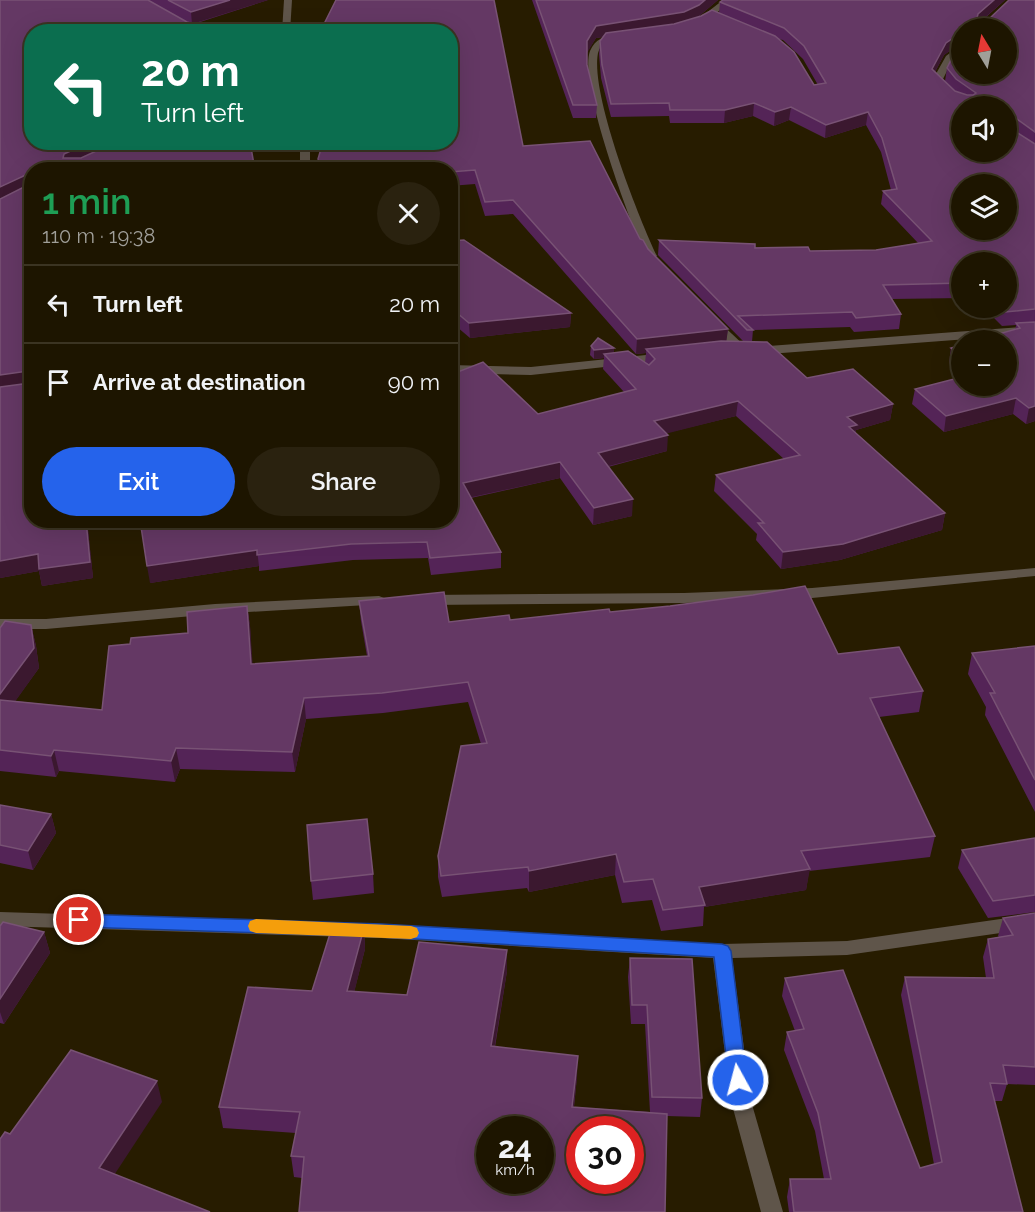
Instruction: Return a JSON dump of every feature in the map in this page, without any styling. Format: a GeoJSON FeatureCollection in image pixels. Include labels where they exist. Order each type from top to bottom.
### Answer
{"type":"FeatureCollection","features":[{"type":"Feature","properties":{"kind":"street"},"geometry":{"type":"LineString","coordinates":[[286,24],[288,0]]}},
{"type":"Feature","properties":{"kind":"street"},"geometry":{"type":"LineString","coordinates":[[692,25],[715,17],[728,0]]}},
{"type":"Feature","properties":{"kind":"street"},"geometry":{"type":"LineString","coordinates":[[630,34],[601,41],[593,53],[594,78],[612,152],[641,236],[653,260],[660,268]]}},
{"type":"Feature","properties":{"kind":"street"},"geometry":{"type":"LineString","coordinates":[[951,56],[937,81],[951,96]]}},
{"type":"Feature","properties":{"kind":"street"},"geometry":{"type":"LineString","coordinates":[[705,315],[742,351]]}},
{"type":"Feature","properties":{"kind":"street"},"geometry":{"type":"LineString","coordinates":[[724,350],[846,346],[1035,330]]}},
{"type":"Feature","properties":{"kind":"street"},"geometry":{"type":"LineString","coordinates":[[458,370],[487,373],[537,371],[677,355]]}},
{"type":"Feature","properties":{"kind":"street"},"geometry":{"type":"LineString","coordinates":[[412,601],[684,598],[812,593],[1035,572]]}},
{"type":"Feature","properties":{"kind":"street"},"geometry":{"type":"LineString","coordinates":[[0,624],[46,624],[215,609],[389,601]]}},
{"type":"Feature","properties":{"kind":"street"},"geometry":{"type":"LineString","coordinates":[[0,919],[381,931],[722,951],[847,948],[1035,921]]}},
{"type":"Feature","properties":{"kind":"street"},"geometry":{"type":"LineString","coordinates":[[722,951],[741,1101],[772,1212]]}},
{"type":"Feature","properties":{"kind":"building"},"geometry":{"type":"Polygon","coordinates":[[[0,0],[148,0],[193,24],[24,24],[24,150],[73,150],[64,154],[63,158],[81,158],[98,150],[251,150],[254,162],[24,162],[24,176],[0,187],[0,0]]]}},
{"type":"Feature","properties":{"kind":"building"},"geometry":{"type":"Polygon","coordinates":[[[168,0],[230,0],[191,12],[168,0]]]}},
{"type":"Feature","properties":{"kind":"building"},"geometry":{"type":"Polygon","coordinates":[[[336,0],[494,0],[523,146],[590,141],[640,239],[728,329],[637,339],[513,200],[485,202],[475,170],[458,171],[458,162],[319,162],[321,150],[458,150],[458,24],[324,24],[336,0]]]}},
{"type":"Feature","properties":{"kind":"building"},"geometry":{"type":"Polygon","coordinates":[[[536,0],[705,0],[684,12],[596,26],[587,41],[587,65],[597,105],[573,105],[536,0]]]}},
{"type":"Feature","properties":{"kind":"building"},"geometry":{"type":"Polygon","coordinates":[[[723,0],[994,0],[978,14],[977,18],[951,18],[951,40],[946,43],[932,69],[955,91],[973,95],[976,93],[963,84],[1017,84],[1017,18],[990,18],[1009,0],[1035,0],[1035,132],[1017,119],[1017,96],[951,96],[951,162],[1017,162],[1017,132],[1035,144],[1035,309],[1017,311],[1017,252],[951,252],[951,283],[883,285],[901,314],[856,318],[852,312],[738,316],[753,330],[747,330],[659,240],[755,244],[755,248],[808,247],[810,251],[876,250],[932,241],[883,191],[897,189],[882,138],[868,112],[826,125],[791,107],[775,112],[754,103],[725,110],[670,110],[669,103],[611,104],[602,65],[600,41],[606,33],[674,24],[701,16],[712,10],[775,36],[794,52],[814,85],[826,83],[804,46],[784,28],[720,2],[723,0]]]}},
{"type":"Feature","properties":{"kind":"building"},"geometry":{"type":"Polygon","coordinates":[[[951,60],[951,73],[947,68],[951,60]]]}},
{"type":"Feature","properties":{"kind":"building"},"geometry":{"type":"Polygon","coordinates":[[[24,187],[24,372],[0,375],[0,199],[24,187]]]}},
{"type":"Feature","properties":{"kind":"building"},"geometry":{"type":"Polygon","coordinates":[[[458,240],[464,240],[571,313],[469,323],[458,314],[458,240]]]}},
{"type":"Feature","properties":{"kind":"building"},"geometry":{"type":"Polygon","coordinates":[[[1035,322],[1035,406],[1029,408],[1016,398],[946,416],[915,389],[951,380],[951,396],[1017,396],[1017,330],[1013,330],[1020,328],[1016,323],[1035,322]]]}},
{"type":"Feature","properties":{"kind":"building"},"geometry":{"type":"Polygon","coordinates":[[[598,338],[614,348],[594,350],[591,346],[598,338]]]}},
{"type":"Feature","properties":{"kind":"building"},"geometry":{"type":"Polygon","coordinates":[[[721,341],[767,342],[807,378],[853,369],[893,404],[847,417],[857,425],[849,427],[945,513],[843,544],[783,552],[758,523],[764,523],[716,475],[800,455],[738,401],[654,421],[668,435],[598,453],[633,499],[594,508],[560,462],[463,483],[501,552],[430,558],[427,542],[351,544],[257,555],[257,550],[147,566],[141,528],[458,528],[458,372],[483,362],[538,414],[636,389],[604,354],[628,351],[649,365],[655,359],[646,349],[721,341]]]}},
{"type":"Feature","properties":{"kind":"building"},"geometry":{"type":"Polygon","coordinates":[[[24,384],[24,528],[87,528],[90,562],[39,569],[38,554],[0,561],[0,387],[24,384]]]}},
{"type":"Feature","properties":{"kind":"building"},"geometry":{"type":"Polygon","coordinates":[[[805,586],[838,654],[899,647],[923,691],[870,698],[935,836],[801,851],[810,869],[699,887],[705,905],[663,910],[653,879],[624,882],[616,854],[529,871],[528,867],[441,876],[438,856],[461,746],[487,743],[468,682],[382,693],[304,698],[292,752],[176,748],[171,761],[54,750],[51,756],[0,750],[0,700],[102,710],[109,646],[130,644],[131,638],[188,633],[187,612],[247,606],[251,664],[369,656],[359,601],[444,592],[449,622],[509,615],[510,620],[609,609],[610,612],[670,606],[805,586]]]}},
{"type":"Feature","properties":{"kind":"building"},"geometry":{"type":"Polygon","coordinates":[[[5,621],[31,625],[34,648],[0,694],[0,628],[5,621]]]}},
{"type":"Feature","properties":{"kind":"building"},"geometry":{"type":"Polygon","coordinates":[[[1035,646],[1035,780],[990,693],[995,693],[972,653],[1035,646]]]}},
{"type":"Feature","properties":{"kind":"building"},"geometry":{"type":"Polygon","coordinates":[[[0,805],[51,814],[28,851],[0,845],[0,805]]]}},
{"type":"Feature","properties":{"kind":"building"},"geometry":{"type":"Polygon","coordinates":[[[367,819],[373,874],[311,881],[307,825],[367,819]]]}},
{"type":"Feature","properties":{"kind":"building"},"geometry":{"type":"Polygon","coordinates":[[[1035,838],[1035,895],[993,901],[962,850],[1035,838]]]}},
{"type":"Feature","properties":{"kind":"building"},"geometry":{"type":"Polygon","coordinates":[[[1035,913],[1035,1067],[1003,1065],[1007,1084],[990,1083],[1023,1212],[794,1212],[790,1179],[831,1179],[818,1113],[787,1032],[804,1029],[785,978],[843,970],[920,1168],[942,1162],[905,977],[994,978],[988,939],[1013,935],[1003,918],[1035,913]]]}},
{"type":"Feature","properties":{"kind":"building"},"geometry":{"type":"Polygon","coordinates":[[[3,922],[44,932],[0,999],[0,926],[3,922]]]}},
{"type":"Feature","properties":{"kind":"building"},"geometry":{"type":"Polygon","coordinates":[[[333,924],[364,928],[347,991],[407,995],[419,942],[507,950],[491,1046],[578,1056],[572,1107],[667,1114],[665,1212],[299,1212],[304,1157],[291,1156],[300,1112],[219,1107],[248,987],[312,991],[333,924]]]}},
{"type":"Feature","properties":{"kind":"building"},"geometry":{"type":"Polygon","coordinates":[[[630,958],[692,959],[702,1098],[652,1097],[647,1005],[632,1005],[630,958]]]}},
{"type":"Feature","properties":{"kind":"building"},"geometry":{"type":"Polygon","coordinates":[[[71,1050],[157,1081],[99,1168],[210,1212],[0,1212],[0,1139],[5,1132],[10,1134],[71,1050]]]}},
{"type":"Feature","properties":{"kind":"slow traffic"},"geometry":{"type":"LineString","coordinates":[[256,926],[411,933]]}},
{"type":"Feature","properties":{"kind":"route"},"geometry":{"type":"LineString","coordinates":[[79,920],[381,931],[722,951],[738,1080]]}}]}
